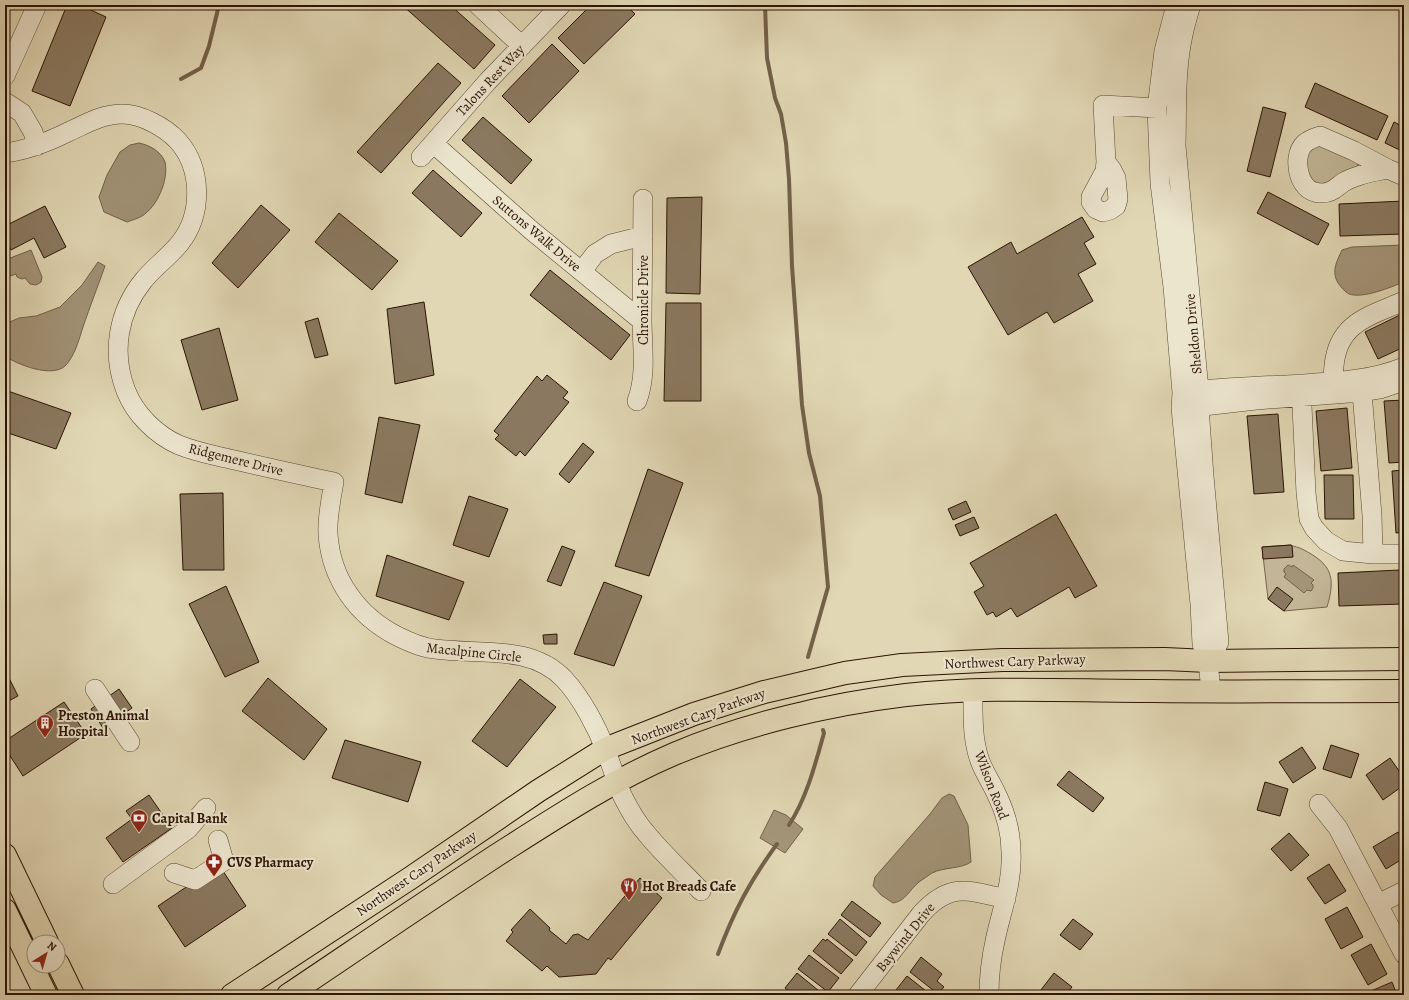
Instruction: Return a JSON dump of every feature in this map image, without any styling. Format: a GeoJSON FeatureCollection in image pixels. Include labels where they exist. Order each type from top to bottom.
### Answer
{"type":"FeatureCollection","features":[{"type":"Feature","properties":{"kind":"main road","name":"Northwest Cary Parkway"},"geometry":{"type":"LineString","coordinates":[[232,995],[412,877],[538,791],[605,749],[694,714],[764,692],[845,672],[902,665],[1002,660],[1165,659],[1208,661],[1404,659]]}},
{"type":"Feature","properties":{"kind":"main road","name":"Northwest Cary Parkway"},"geometry":{"type":"LineString","coordinates":[[288,995],[465,876],[553,819],[617,782],[675,754],[738,732],[795,716],[861,702],[907,695],[974,692],[1404,691]]}},
{"type":"Feature","properties":{"kind":"main road"},"geometry":{"type":"LineString","coordinates":[[5,855],[43,934]]}},
{"type":"Feature","properties":{"kind":"main road"},"geometry":{"type":"LineString","coordinates":[[5,910],[46,995]]}},
{"type":"Feature","properties":{"kind":"main road"},"geometry":{"type":"LineString","coordinates":[[63,974],[73,995]]}},
{"type":"Feature","properties":{"kind":"street"},"geometry":{"type":"LineString","coordinates":[[5,76],[37,5]]}},
{"type":"Feature","properties":{"kind":"street"},"geometry":{"type":"LineString","coordinates":[[478,5],[522,46]]}},
{"type":"Feature","properties":{"kind":"street","name":"Talons Rest Way"},"geometry":{"type":"LineString","coordinates":[[428,150],[522,46],[562,5]]}},
{"type":"Feature","properties":{"kind":"street","name":"Sheldon Drive"},"geometry":{"type":"LineString","coordinates":[[1176,5],[1164,51],[1157,108],[1160,183],[1173,287],[1190,400]]}},
{"type":"Feature","properties":{"kind":"street","name":"Sheldon Drive"},"geometry":{"type":"LineString","coordinates":[[1191,5],[1183,36],[1179,67],[1176,146],[1202,644],[1208,661],[1211,691]]}},
{"type":"Feature","properties":{"kind":"street"},"geometry":{"type":"LineString","coordinates":[[5,102],[22,113],[33,132],[37,146]]}},
{"type":"Feature","properties":{"kind":"street"},"geometry":{"type":"LineString","coordinates":[[1106,162],[1103,105],[1157,108]]}},
{"type":"Feature","properties":{"kind":"street","name":"Ridgemere Drive"},"geometry":{"type":"LineString","coordinates":[[5,154],[37,146],[93,120],[122,114],[140,118],[160,126],[172,135],[187,154],[196,180],[195,210],[192,224],[180,243],[144,280],[131,298],[122,319],[117,350],[121,377],[132,404],[152,428],[178,445],[201,452],[334,482]]}},
{"type":"Feature","properties":{"kind":"street","name":"Suttons Walk Drive"},"geometry":{"type":"LineString","coordinates":[[428,150],[525,225],[642,320]]}},
{"type":"Feature","properties":{"kind":"street","name":"Chronicle Drive"},"geometry":{"type":"LineString","coordinates":[[637,401],[641,388],[643,369],[643,199]]}},
{"type":"Feature","properties":{"kind":"street"},"geometry":{"type":"LineString","coordinates":[[582,271],[595,254],[611,244],[643,236]]}},
{"type":"Feature","properties":{"kind":"street"},"geometry":{"type":"LineString","coordinates":[[1333,388],[1335,354],[1342,337],[1354,325],[1404,301]]}},
{"type":"Feature","properties":{"kind":"street"},"geometry":{"type":"LineString","coordinates":[[1333,388],[1389,373],[1404,367]]}},
{"type":"Feature","properties":{"kind":"street"},"geometry":{"type":"LineString","coordinates":[[1190,400],[1256,400],[1301,390],[1333,388],[1362,392],[1380,390],[1404,381]]}},
{"type":"Feature","properties":{"kind":"street"},"geometry":{"type":"LineString","coordinates":[[1301,390],[1306,493],[1309,519],[1320,535],[1333,546],[1347,552],[1404,554]]}},
{"type":"Feature","properties":{"kind":"street"},"geometry":{"type":"LineString","coordinates":[[1362,392],[1372,515],[1373,554]]}},
{"type":"Feature","properties":{"kind":"street","name":"Macalpine Circle"},"geometry":{"type":"LineString","coordinates":[[334,482],[328,534],[331,551],[341,580],[349,595],[359,608],[385,630],[420,646],[434,649],[519,655],[535,660],[549,667],[563,678],[573,689],[591,719],[605,749],[623,796],[646,833],[701,892]]}},
{"type":"Feature","properties":{"kind":"street"},"geometry":{"type":"LineString","coordinates":[[95,689],[130,742]]}},
{"type":"Feature","properties":{"kind":"street","name":"Wilson Road"},"geometry":{"type":"LineString","coordinates":[[974,692],[974,731],[976,747],[985,773],[1002,807],[1009,830],[1012,851],[1011,874],[991,960],[989,995]]}},
{"type":"Feature","properties":{"kind":"street"},"geometry":{"type":"LineString","coordinates":[[1319,804],[1338,828],[1404,954]]}},
{"type":"Feature","properties":{"kind":"street"},"geometry":{"type":"LineString","coordinates":[[113,884],[188,829],[206,808]]}},
{"type":"Feature","properties":{"kind":"street"},"geometry":{"type":"LineString","coordinates":[[174,873],[196,880],[224,861],[218,840]]}},
{"type":"Feature","properties":{"kind":"street","name":"Baywind Drive"},"geometry":{"type":"LineString","coordinates":[[858,995],[921,914],[939,897],[955,892],[970,891],[1006,898]]}},
{"type":"Feature","properties":{"kind":"street"},"geometry":{"type":"LineString","coordinates":[[1378,904],[1404,891]]}},
{"type":"Feature","properties":{"kind":"shaded area"},"geometry":{"type":"Polygon","coordinates":[[[139,143],[151,147],[161,155],[165,162],[165,177],[157,200],[147,212],[136,219],[127,222],[104,212],[99,197],[107,175],[120,152],[130,145],[139,143]]]}},
{"type":"Feature","properties":{"kind":"shaded area"},"geometry":{"type":"Polygon","coordinates":[[[1323,145],[1357,160],[1358,165],[1355,170],[1321,186],[1307,179],[1305,156],[1309,149],[1323,145]]]}},
{"type":"Feature","properties":{"kind":"shaded area"},"geometry":{"type":"Polygon","coordinates":[[[1404,245],[1404,282],[1377,292],[1362,295],[1349,294],[1338,283],[1335,270],[1342,250],[1352,247],[1404,245]]]}},
{"type":"Feature","properties":{"kind":"shaded area"},"geometry":{"type":"Polygon","coordinates":[[[31,250],[42,277],[41,282],[36,285],[30,284],[25,278],[22,279],[17,277],[16,274],[10,276],[5,264],[5,260],[31,250]]]}},
{"type":"Feature","properties":{"kind":"shaded area"},"geometry":{"type":"Polygon","coordinates":[[[98,262],[105,266],[76,347],[65,366],[52,371],[35,369],[11,360],[5,356],[5,324],[19,318],[36,316],[60,307],[82,285],[98,262]]]}},
{"type":"Feature","properties":{"kind":"shaded area"},"geometry":{"type":"Polygon","coordinates":[[[1291,545],[1301,548],[1320,560],[1329,572],[1331,587],[1327,607],[1284,611],[1268,599],[1262,547],[1291,545]]]}},
{"type":"Feature","properties":{"kind":"shaded area"},"geometry":{"type":"Polygon","coordinates":[[[1288,565],[1292,567],[1293,565],[1314,580],[1311,583],[1313,588],[1311,591],[1307,590],[1304,593],[1284,577],[1286,574],[1284,569],[1288,565]]]}},
{"type":"Feature","properties":{"kind":"shaded area"},"geometry":{"type":"Polygon","coordinates":[[[949,794],[954,796],[968,825],[971,862],[962,866],[932,873],[919,882],[904,898],[893,903],[881,895],[873,886],[875,877],[942,798],[949,794]]]}},
{"type":"Feature","properties":{"kind":"shaded area"},"geometry":{"type":"Polygon","coordinates":[[[774,810],[786,815],[803,829],[785,853],[760,838],[774,810]]]}},
{"type":"Feature","properties":{"kind":"building"},"geometry":{"type":"Polygon","coordinates":[[[67,5],[80,5],[106,17],[70,106],[32,91],[67,5]]]}},
{"type":"Feature","properties":{"kind":"building"},"geometry":{"type":"Polygon","coordinates":[[[402,5],[450,5],[495,45],[474,69],[402,5]]]}},
{"type":"Feature","properties":{"kind":"building"},"geometry":{"type":"Polygon","coordinates":[[[591,5],[626,5],[635,14],[584,64],[558,38],[591,5]]]}},
{"type":"Feature","properties":{"kind":"building"},"geometry":{"type":"Polygon","coordinates":[[[552,44],[579,71],[529,123],[502,96],[552,44]]]}},
{"type":"Feature","properties":{"kind":"building"},"geometry":{"type":"Polygon","coordinates":[[[438,63],[461,83],[381,173],[357,152],[438,63]]]}},
{"type":"Feature","properties":{"kind":"building"},"geometry":{"type":"Polygon","coordinates":[[[1315,83],[1388,116],[1377,140],[1305,107],[1315,83]]]}},
{"type":"Feature","properties":{"kind":"building"},"geometry":{"type":"Polygon","coordinates":[[[1263,107],[1286,113],[1270,177],[1247,171],[1263,107]]]}},
{"type":"Feature","properties":{"kind":"building"},"geometry":{"type":"Polygon","coordinates":[[[483,117],[532,160],[511,184],[462,140],[483,117]]]}},
{"type":"Feature","properties":{"kind":"building"},"geometry":{"type":"Polygon","coordinates":[[[1394,122],[1404,127],[1404,152],[1385,143],[1394,122]]]}},
{"type":"Feature","properties":{"kind":"building"},"geometry":{"type":"Polygon","coordinates":[[[433,170],[482,213],[461,237],[412,193],[433,170]]]}},
{"type":"Feature","properties":{"kind":"building"},"geometry":{"type":"Polygon","coordinates":[[[1268,192],[1329,224],[1318,245],[1257,213],[1268,192]]]}},
{"type":"Feature","properties":{"kind":"building"},"geometry":{"type":"Polygon","coordinates":[[[702,197],[700,294],[666,293],[667,198],[702,197]]]}},
{"type":"Feature","properties":{"kind":"building"},"geometry":{"type":"Polygon","coordinates":[[[1404,201],[1404,234],[1340,236],[1339,204],[1404,201]]]}},
{"type":"Feature","properties":{"kind":"building"},"geometry":{"type":"Polygon","coordinates":[[[261,205],[290,230],[238,288],[212,263],[261,205]]]}},
{"type":"Feature","properties":{"kind":"building"},"geometry":{"type":"Polygon","coordinates":[[[45,206],[66,247],[44,258],[34,238],[11,250],[5,237],[5,226],[45,206]]]}},
{"type":"Feature","properties":{"kind":"building"},"geometry":{"type":"Polygon","coordinates":[[[339,213],[398,261],[372,290],[315,242],[339,213]]]}},
{"type":"Feature","properties":{"kind":"building"},"geometry":{"type":"Polygon","coordinates":[[[1082,217],[1094,237],[1084,243],[1096,264],[1078,274],[1093,301],[1054,323],[1047,312],[1008,335],[968,267],[1011,242],[1017,254],[1082,217]]]}},
{"type":"Feature","properties":{"kind":"building"},"geometry":{"type":"Polygon","coordinates":[[[550,270],[630,335],[611,360],[530,295],[550,270]]]}},
{"type":"Feature","properties":{"kind":"building"},"geometry":{"type":"Polygon","coordinates":[[[424,302],[434,375],[395,384],[387,309],[424,302]]]}},
{"type":"Feature","properties":{"kind":"building"},"geometry":{"type":"Polygon","coordinates":[[[666,303],[701,303],[701,401],[664,401],[666,303]]]}},
{"type":"Feature","properties":{"kind":"building"},"geometry":{"type":"Polygon","coordinates":[[[1404,313],[1404,347],[1378,359],[1365,332],[1404,313]]]}},
{"type":"Feature","properties":{"kind":"building"},"geometry":{"type":"Polygon","coordinates":[[[318,318],[328,355],[315,358],[305,322],[318,318]]]}},
{"type":"Feature","properties":{"kind":"building"},"geometry":{"type":"Polygon","coordinates":[[[219,328],[238,400],[202,410],[181,340],[219,328]]]}},
{"type":"Feature","properties":{"kind":"building"},"geometry":{"type":"Polygon","coordinates":[[[547,375],[568,392],[563,398],[569,402],[525,456],[520,451],[516,456],[495,439],[499,435],[494,431],[537,376],[542,381],[547,375]]]}},
{"type":"Feature","properties":{"kind":"building"},"geometry":{"type":"Polygon","coordinates":[[[5,390],[71,413],[56,449],[5,432],[5,390]]]}},
{"type":"Feature","properties":{"kind":"building"},"geometry":{"type":"Polygon","coordinates":[[[1404,400],[1404,462],[1389,463],[1384,401],[1404,400]]]}},
{"type":"Feature","properties":{"kind":"building"},"geometry":{"type":"Polygon","coordinates":[[[1347,408],[1352,468],[1321,471],[1316,411],[1347,408]]]}},
{"type":"Feature","properties":{"kind":"building"},"geometry":{"type":"Polygon","coordinates":[[[1278,414],[1284,492],[1254,494],[1247,416],[1278,414]]]}},
{"type":"Feature","properties":{"kind":"building"},"geometry":{"type":"Polygon","coordinates":[[[379,417],[420,425],[402,503],[365,494],[379,417]]]}},
{"type":"Feature","properties":{"kind":"building"},"geometry":{"type":"Polygon","coordinates":[[[583,443],[594,452],[569,483],[559,474],[583,443]]]}},
{"type":"Feature","properties":{"kind":"building"},"geometry":{"type":"Polygon","coordinates":[[[648,469],[683,483],[649,576],[615,566],[648,469]]]}},
{"type":"Feature","properties":{"kind":"building"},"geometry":{"type":"Polygon","coordinates":[[[1404,470],[1404,532],[1396,533],[1392,471],[1404,470]]]}},
{"type":"Feature","properties":{"kind":"building"},"geometry":{"type":"Polygon","coordinates":[[[1324,475],[1353,475],[1354,519],[1325,519],[1324,475]]]}},
{"type":"Feature","properties":{"kind":"building"},"geometry":{"type":"Polygon","coordinates":[[[223,493],[224,570],[183,570],[180,494],[223,493]]]}},
{"type":"Feature","properties":{"kind":"building"},"geometry":{"type":"Polygon","coordinates":[[[469,496],[508,509],[489,557],[453,545],[469,496]]]}},
{"type":"Feature","properties":{"kind":"building"},"geometry":{"type":"Polygon","coordinates":[[[966,501],[971,512],[953,520],[948,509],[966,501]]]}},
{"type":"Feature","properties":{"kind":"building"},"geometry":{"type":"Polygon","coordinates":[[[1056,514],[1097,586],[1075,598],[1069,587],[1017,617],[1011,608],[996,617],[993,612],[987,615],[974,592],[984,586],[970,563],[1056,514]]]}},
{"type":"Feature","properties":{"kind":"building"},"geometry":{"type":"Polygon","coordinates":[[[974,517],[979,528],[960,536],[955,525],[974,517]]]}},
{"type":"Feature","properties":{"kind":"building"},"geometry":{"type":"Polygon","coordinates":[[[1291,545],[1293,557],[1263,559],[1262,547],[1291,545]]]}},
{"type":"Feature","properties":{"kind":"building"},"geometry":{"type":"Polygon","coordinates":[[[562,546],[575,551],[561,586],[547,581],[562,546]]]}},
{"type":"Feature","properties":{"kind":"building"},"geometry":{"type":"Polygon","coordinates":[[[387,555],[464,582],[449,620],[376,596],[387,555]]]}},
{"type":"Feature","properties":{"kind":"building"},"geometry":{"type":"Polygon","coordinates":[[[1404,570],[1404,604],[1339,606],[1338,573],[1404,570]]]}},
{"type":"Feature","properties":{"kind":"building"},"geometry":{"type":"Polygon","coordinates":[[[604,582],[642,596],[614,666],[574,654],[604,582]]]}},
{"type":"Feature","properties":{"kind":"building"},"geometry":{"type":"Polygon","coordinates":[[[226,586],[259,662],[225,677],[189,604],[226,586]]]}},
{"type":"Feature","properties":{"kind":"building"},"geometry":{"type":"Polygon","coordinates":[[[1277,587],[1293,599],[1284,611],[1268,599],[1277,587]]]}},
{"type":"Feature","properties":{"kind":"building"},"geometry":{"type":"Polygon","coordinates":[[[557,634],[557,644],[544,644],[543,635],[557,634]]]}},
{"type":"Feature","properties":{"kind":"building"},"geometry":{"type":"Polygon","coordinates":[[[5,670],[18,696],[5,703],[5,670]]]}},
{"type":"Feature","properties":{"kind":"building"},"geometry":{"type":"Polygon","coordinates":[[[268,678],[327,729],[304,760],[242,711],[268,678]]]}},
{"type":"Feature","properties":{"kind":"building"},"geometry":{"type":"Polygon","coordinates":[[[520,679],[556,707],[507,767],[472,741],[520,679]]]}},
{"type":"Feature","properties":{"kind":"building"},"geometry":{"type":"Polygon","coordinates":[[[119,689],[132,708],[103,728],[91,709],[119,689]]]}},
{"type":"Feature","properties":{"kind":"building","name":"Preston Animal Hospital"},"geometry":{"type":"Polygon","coordinates":[[[64,702],[86,734],[23,776],[5,748],[5,741],[64,702]]]}},
{"type":"Feature","properties":{"kind":"building"},"geometry":{"type":"Polygon","coordinates":[[[345,740],[421,762],[408,802],[332,778],[345,740]]]}},
{"type":"Feature","properties":{"kind":"building"},"geometry":{"type":"Polygon","coordinates":[[[1331,745],[1359,754],[1351,778],[1323,769],[1331,745]]]}},
{"type":"Feature","properties":{"kind":"building"},"geometry":{"type":"Polygon","coordinates":[[[1302,747],[1316,768],[1293,783],[1279,762],[1302,747]]]}},
{"type":"Feature","properties":{"kind":"building"},"geometry":{"type":"Polygon","coordinates":[[[1390,758],[1404,778],[1404,785],[1383,800],[1366,775],[1390,758]]]}},
{"type":"Feature","properties":{"kind":"building"},"geometry":{"type":"Polygon","coordinates":[[[1069,771],[1104,798],[1093,812],[1057,785],[1069,771]]]}},
{"type":"Feature","properties":{"kind":"building"},"geometry":{"type":"Polygon","coordinates":[[[1265,782],[1288,789],[1280,816],[1257,810],[1265,782]]]}},
{"type":"Feature","properties":{"kind":"building","name":"Capital Bank"},"geometry":{"type":"Polygon","coordinates":[[[149,795],[172,828],[123,862],[106,838],[132,819],[126,811],[149,795]]]}},
{"type":"Feature","properties":{"kind":"building"},"geometry":{"type":"Polygon","coordinates":[[[1398,832],[1404,841],[1404,858],[1386,869],[1373,847],[1398,832]]]}},
{"type":"Feature","properties":{"kind":"building"},"geometry":{"type":"Polygon","coordinates":[[[1289,833],[1309,855],[1291,871],[1271,849],[1289,833]]]}},
{"type":"Feature","properties":{"kind":"building"},"geometry":{"type":"Polygon","coordinates":[[[1329,864],[1346,891],[1325,904],[1307,878],[1329,864]]]}},
{"type":"Feature","properties":{"kind":"building","name":"CVS Pharmacy"},"geometry":{"type":"Polygon","coordinates":[[[219,865],[246,906],[185,947],[158,906],[219,865]]]}},
{"type":"Feature","properties":{"kind":"building"},"geometry":{"type":"Polygon","coordinates":[[[640,878],[662,898],[611,960],[608,958],[596,974],[559,977],[547,966],[542,971],[506,941],[513,932],[511,930],[530,909],[550,928],[549,930],[566,944],[573,935],[578,934],[588,940],[640,878]]]}},
{"type":"Feature","properties":{"kind":"building"},"geometry":{"type":"Polygon","coordinates":[[[852,901],[881,923],[870,937],[841,915],[852,901]]]}},
{"type":"Feature","properties":{"kind":"building"},"geometry":{"type":"Polygon","coordinates":[[[1347,907],[1363,937],[1341,949],[1325,919],[1347,907]]]}},
{"type":"Feature","properties":{"kind":"building"},"geometry":{"type":"Polygon","coordinates":[[[840,919],[867,942],[856,956],[828,934],[840,919]]]}},
{"type":"Feature","properties":{"kind":"building"},"geometry":{"type":"Polygon","coordinates":[[[1073,919],[1093,934],[1080,950],[1060,935],[1073,919]]]}},
{"type":"Feature","properties":{"kind":"building"},"geometry":{"type":"Polygon","coordinates":[[[823,939],[826,941],[827,939],[853,960],[841,974],[813,951],[823,939]]]}},
{"type":"Feature","properties":{"kind":"building"},"geometry":{"type":"Polygon","coordinates":[[[1371,944],[1387,974],[1368,985],[1351,955],[1371,944]]]}},
{"type":"Feature","properties":{"kind":"building"},"geometry":{"type":"Polygon","coordinates":[[[809,955],[839,978],[828,992],[798,969],[809,955]]]}},
{"type":"Feature","properties":{"kind":"building"},"geometry":{"type":"Polygon","coordinates":[[[921,957],[942,974],[937,981],[944,987],[938,994],[910,972],[921,957]]]}},
{"type":"Feature","properties":{"kind":"building"},"geometry":{"type":"Polygon","coordinates":[[[797,973],[824,995],[794,995],[785,988],[797,973]]]}},
{"type":"Feature","properties":{"kind":"building"},"geometry":{"type":"Polygon","coordinates":[[[1054,973],[1072,987],[1066,995],[1037,995],[1054,973]]]}},
{"type":"Feature","properties":{"kind":"building"},"geometry":{"type":"Polygon","coordinates":[[[907,976],[931,995],[902,995],[896,990],[907,976]]]}},
{"type":"Feature","properties":{"kind":"building"},"geometry":{"type":"Polygon","coordinates":[[[1392,982],[1397,995],[1372,995],[1371,991],[1392,982]]]}},
{"type":"Feature","properties":{"kind":"waterway"},"geometry":{"type":"LineString","coordinates":[[181,79],[201,68],[209,46],[219,5]]}},
{"type":"Feature","properties":{"kind":"waterway"},"geometry":{"type":"LineString","coordinates":[[765,5],[767,58],[775,98],[781,114],[786,143],[789,179],[792,266],[802,405],[809,453],[820,496],[828,587],[808,657]]}},
{"type":"Feature","properties":{"kind":"waterway"},"geometry":{"type":"LineString","coordinates":[[789,825],[801,803],[810,780],[824,733],[823,730]]}},
{"type":"Feature","properties":{"kind":"waterway"},"geometry":{"type":"LineString","coordinates":[[718,954],[743,897],[777,844]]}},
{"type":"Feature","properties":{"kind":"place","name":"Preston Animal Hospital"},"geometry":{"type":"Point","coordinates":[45,738]}},
{"type":"Feature","properties":{"kind":"place","name":"Capital Bank"},"geometry":{"type":"Point","coordinates":[139,833]}},
{"type":"Feature","properties":{"kind":"place","name":"CVS Pharmacy"},"geometry":{"type":"Point","coordinates":[214,877]}},
{"type":"Feature","properties":{"kind":"place","name":"Hot Breads Cafe"},"geometry":{"type":"Point","coordinates":[629,901]}}]}
